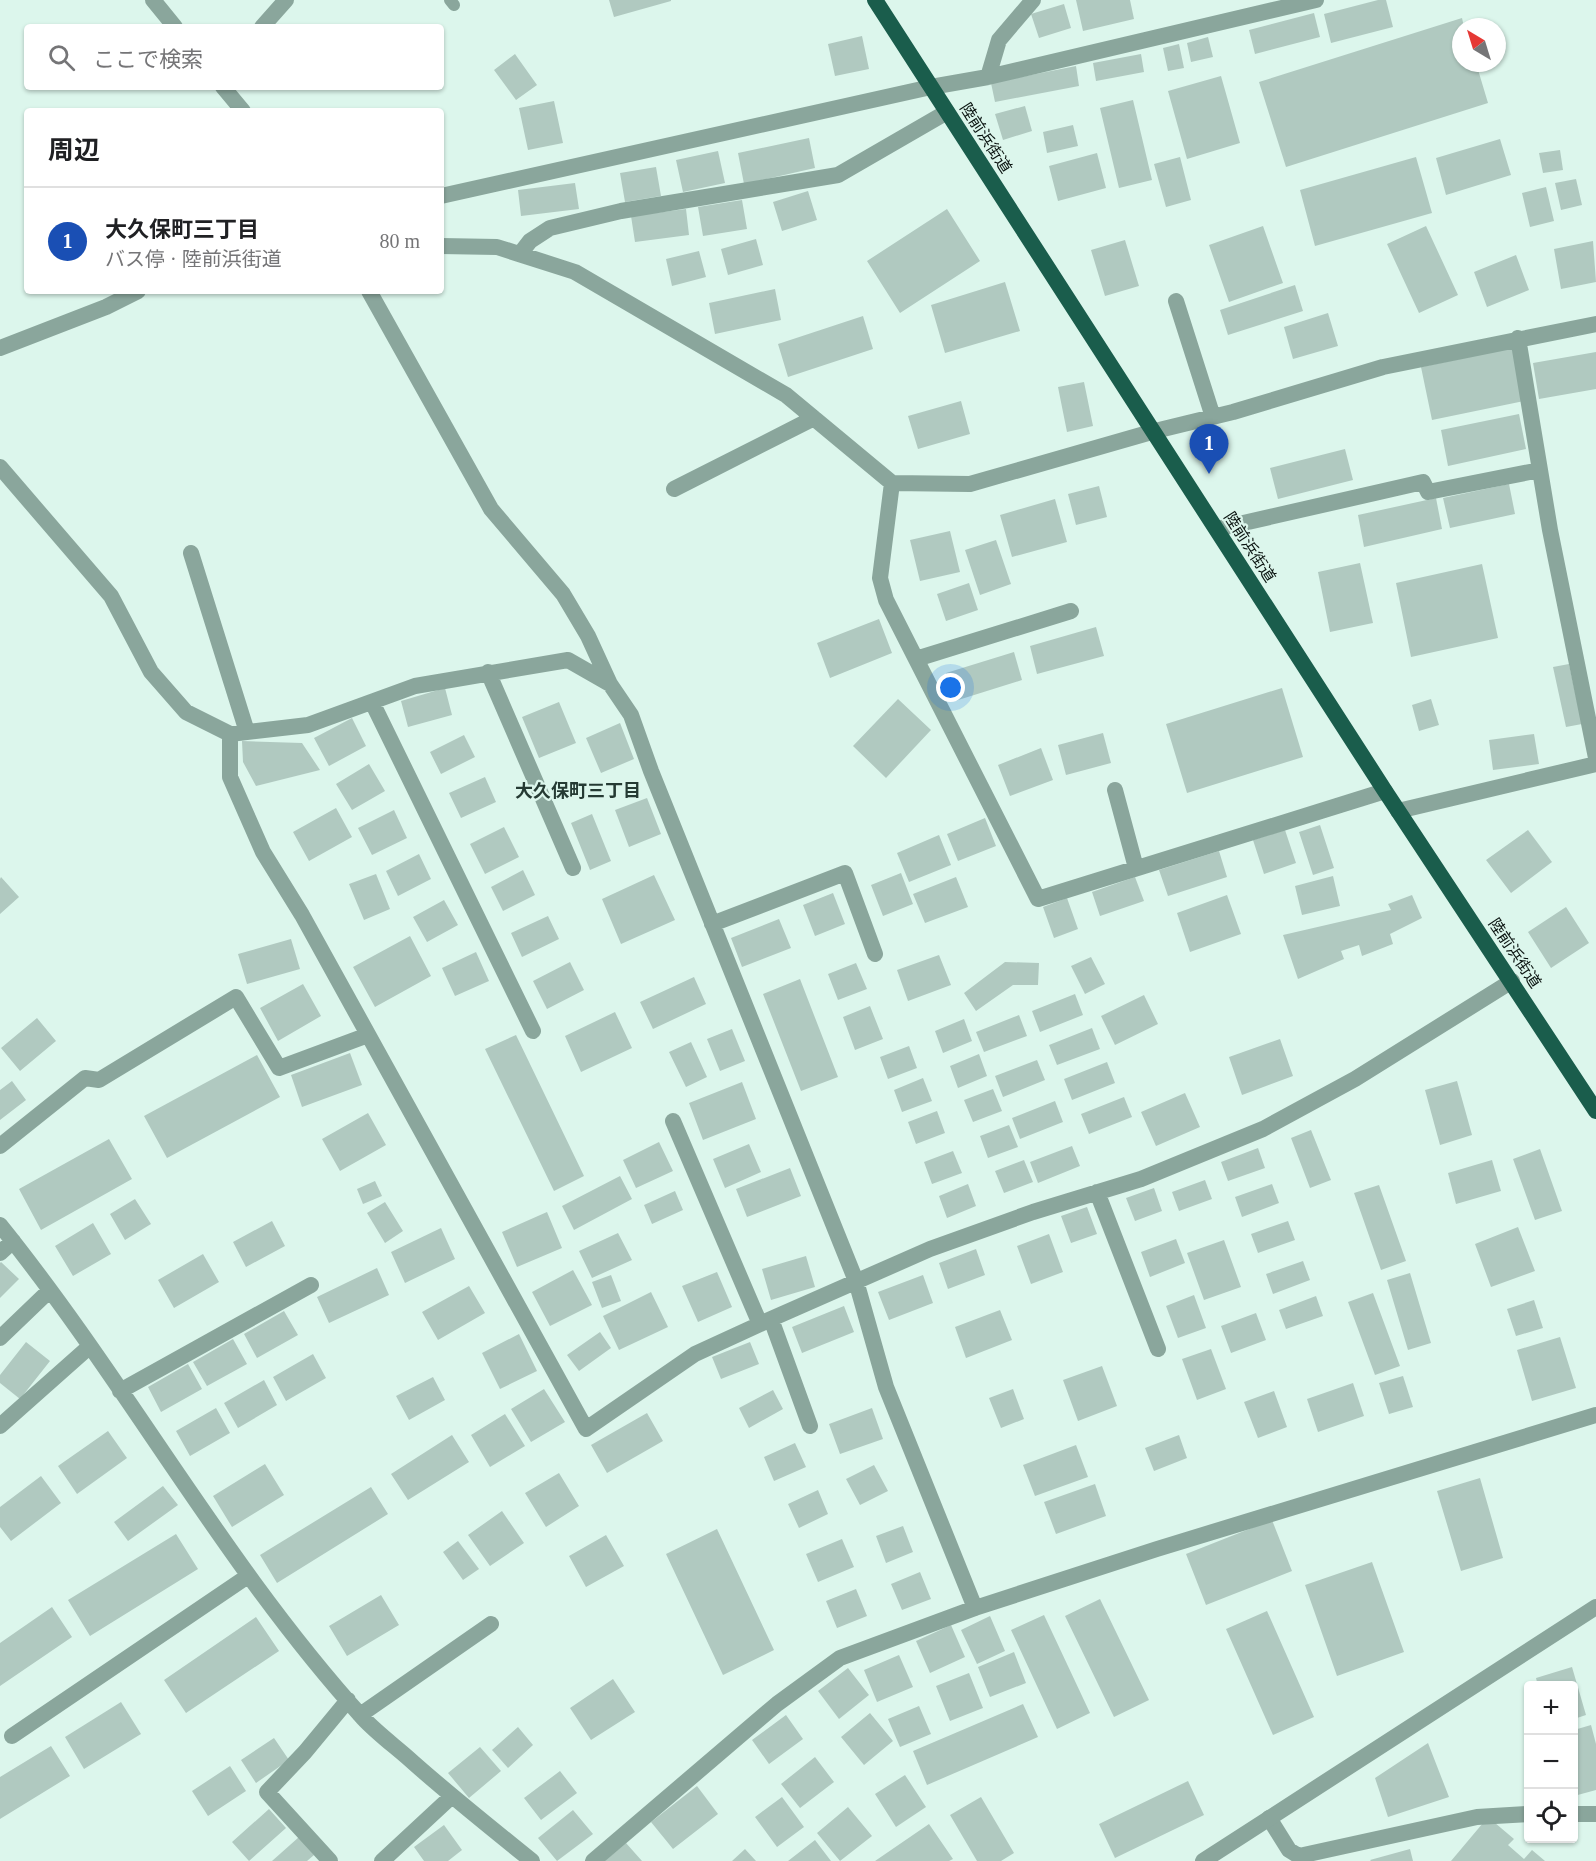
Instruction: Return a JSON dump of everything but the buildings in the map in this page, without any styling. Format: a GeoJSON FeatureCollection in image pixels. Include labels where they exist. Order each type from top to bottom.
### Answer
{"type":"FeatureCollection","features":[{"type":"Feature","properties":{"kind":"highway","name":"陸前浜街道"},"geometry":{"type":"LineString","coordinates":[[875,0],[1385,791],[1596,1111]]}},
{"type":"Feature","properties":{"kind":"street"},"geometry":{"type":"LineString","coordinates":[[153,0],[173,24]]}},
{"type":"Feature","properties":{"kind":"street"},"geometry":{"type":"LineString","coordinates":[[265,24],[286,0]]}},
{"type":"Feature","properties":{"kind":"street"},"geometry":{"type":"LineString","coordinates":[[988,77],[999,40],[1033,0]]}},
{"type":"Feature","properties":{"kind":"street"},"geometry":{"type":"LineString","coordinates":[[444,195],[931,87],[988,77],[1316,0]]}},
{"type":"Feature","properties":{"kind":"street"},"geometry":{"type":"LineString","coordinates":[[226,90],[240,108]]}},
{"type":"Feature","properties":{"kind":"street"},"geometry":{"type":"LineString","coordinates":[[520,254],[530,241],[550,228],[621,211],[838,175],[947,112]]}},
{"type":"Feature","properties":{"kind":"street"},"geometry":{"type":"LineString","coordinates":[[444,246],[497,247],[575,272],[786,394],[892,483],[970,484],[1383,367],[1596,324]]}},
{"type":"Feature","properties":{"kind":"street"},"geometry":{"type":"LineString","coordinates":[[0,348],[106,307],[132,294]]}},
{"type":"Feature","properties":{"kind":"street"},"geometry":{"type":"LineString","coordinates":[[371,294],[490,509],[562,594],[588,636],[610,684],[631,715],[712,924],[856,1281],[886,1387],[975,1608]]}},
{"type":"Feature","properties":{"kind":"street"},"geometry":{"type":"LineString","coordinates":[[1176,301],[1213,417]]}},
{"type":"Feature","properties":{"kind":"street"},"geometry":{"type":"LineString","coordinates":[[1518,338],[1540,470],[1596,758]]}},
{"type":"Feature","properties":{"kind":"street"},"geometry":{"type":"LineString","coordinates":[[674,489],[814,418]]}},
{"type":"Feature","properties":{"kind":"street"},"geometry":{"type":"LineString","coordinates":[[0,467],[111,596],[151,672],[186,712],[230,734],[308,725],[415,686],[568,660],[610,684]]}},
{"type":"Feature","properties":{"kind":"street"},"geometry":{"type":"LineString","coordinates":[[1216,529],[1423,482],[1428,492],[1540,470]]}},
{"type":"Feature","properties":{"kind":"street"},"geometry":{"type":"LineString","coordinates":[[892,483],[880,578],[886,600],[1038,899],[1385,791]]}},
{"type":"Feature","properties":{"kind":"street"},"geometry":{"type":"LineString","coordinates":[[191,553],[247,732]]}},
{"type":"Feature","properties":{"kind":"street"},"geometry":{"type":"LineString","coordinates":[[916,659],[1071,611]]}},
{"type":"Feature","properties":{"kind":"street"},"geometry":{"type":"LineString","coordinates":[[488,672],[573,868]]}},
{"type":"Feature","properties":{"kind":"street"},"geometry":{"type":"LineString","coordinates":[[372,702],[533,1031]]}},
{"type":"Feature","properties":{"kind":"street"},"geometry":{"type":"LineString","coordinates":[[230,734],[230,777],[263,852],[302,915],[586,1429],[695,1354],[856,1281],[930,1250],[1033,1212],[1141,1179],[1263,1129],[1354,1079],[1512,981]]}},
{"type":"Feature","properties":{"kind":"street"},"geometry":{"type":"LineString","coordinates":[[1398,811],[1596,764]]}},
{"type":"Feature","properties":{"kind":"street"},"geometry":{"type":"LineString","coordinates":[[1115,790],[1136,868]]}},
{"type":"Feature","properties":{"kind":"street"},"geometry":{"type":"LineString","coordinates":[[712,924],[844,873],[875,954]]}},
{"type":"Feature","properties":{"kind":"street"},"geometry":{"type":"LineString","coordinates":[[0,1146],[85,1078],[99,1080],[236,997],[279,1068],[368,1035]]}},
{"type":"Feature","properties":{"kind":"street"},"geometry":{"type":"LineString","coordinates":[[672,1121],[766,1321],[810,1425]]}},
{"type":"Feature","properties":{"kind":"street"},"geometry":{"type":"LineString","coordinates":[[1097,1192],[1158,1349]]}},
{"type":"Feature","properties":{"kind":"street"},"geometry":{"type":"LineString","coordinates":[[0,1225],[297,1642],[360,1715],[451,1797],[532,1861]]}},
{"type":"Feature","properties":{"kind":"street"},"geometry":{"type":"LineString","coordinates":[[0,1253],[13,1241]]}},
{"type":"Feature","properties":{"kind":"street"},"geometry":{"type":"LineString","coordinates":[[120,1391],[310,1285]]}},
{"type":"Feature","properties":{"kind":"street"},"geometry":{"type":"LineString","coordinates":[[0,1338],[49,1292]]}},
{"type":"Feature","properties":{"kind":"street"},"geometry":{"type":"LineString","coordinates":[[0,1426],[89,1347]]}},
{"type":"Feature","properties":{"kind":"street"},"geometry":{"type":"LineString","coordinates":[[593,1861],[777,1704],[840,1658],[975,1608],[1157,1549],[1596,1414]]}},
{"type":"Feature","properties":{"kind":"street"},"geometry":{"type":"LineString","coordinates":[[12,1736],[248,1576]]}},
{"type":"Feature","properties":{"kind":"street"},"geometry":{"type":"LineString","coordinates":[[1203,1861],[1596,1607]]}},
{"type":"Feature","properties":{"kind":"street"},"geometry":{"type":"LineString","coordinates":[[360,1715],[491,1624]]}},
{"type":"Feature","properties":{"kind":"street"},"geometry":{"type":"LineString","coordinates":[[330,1861],[267,1792],[305,1752],[348,1700]]}},
{"type":"Feature","properties":{"kind":"street"},"geometry":{"type":"LineString","coordinates":[[382,1861],[451,1797]]}},
{"type":"Feature","properties":{"kind":"street"},"geometry":{"type":"LineString","coordinates":[[1269,1818],[1289,1850],[1299,1856],[1342,1855],[1477,1817],[1524,1814]]}},
{"type":"Feature","properties":{"kind":"street"},"geometry":{"type":"LineString","coordinates":[[1578,1814],[1596,1814]]}},
{"type":"Feature","properties":{"kind":"place","name":"大久保町三丁目"},"geometry":{"type":"Point","coordinates":[1209,474]}},
{"type":"Feature","properties":{"kind":"district","name":"大久保町三丁目"},"geometry":{"type":"Point","coordinates":[578,791]}}]}
